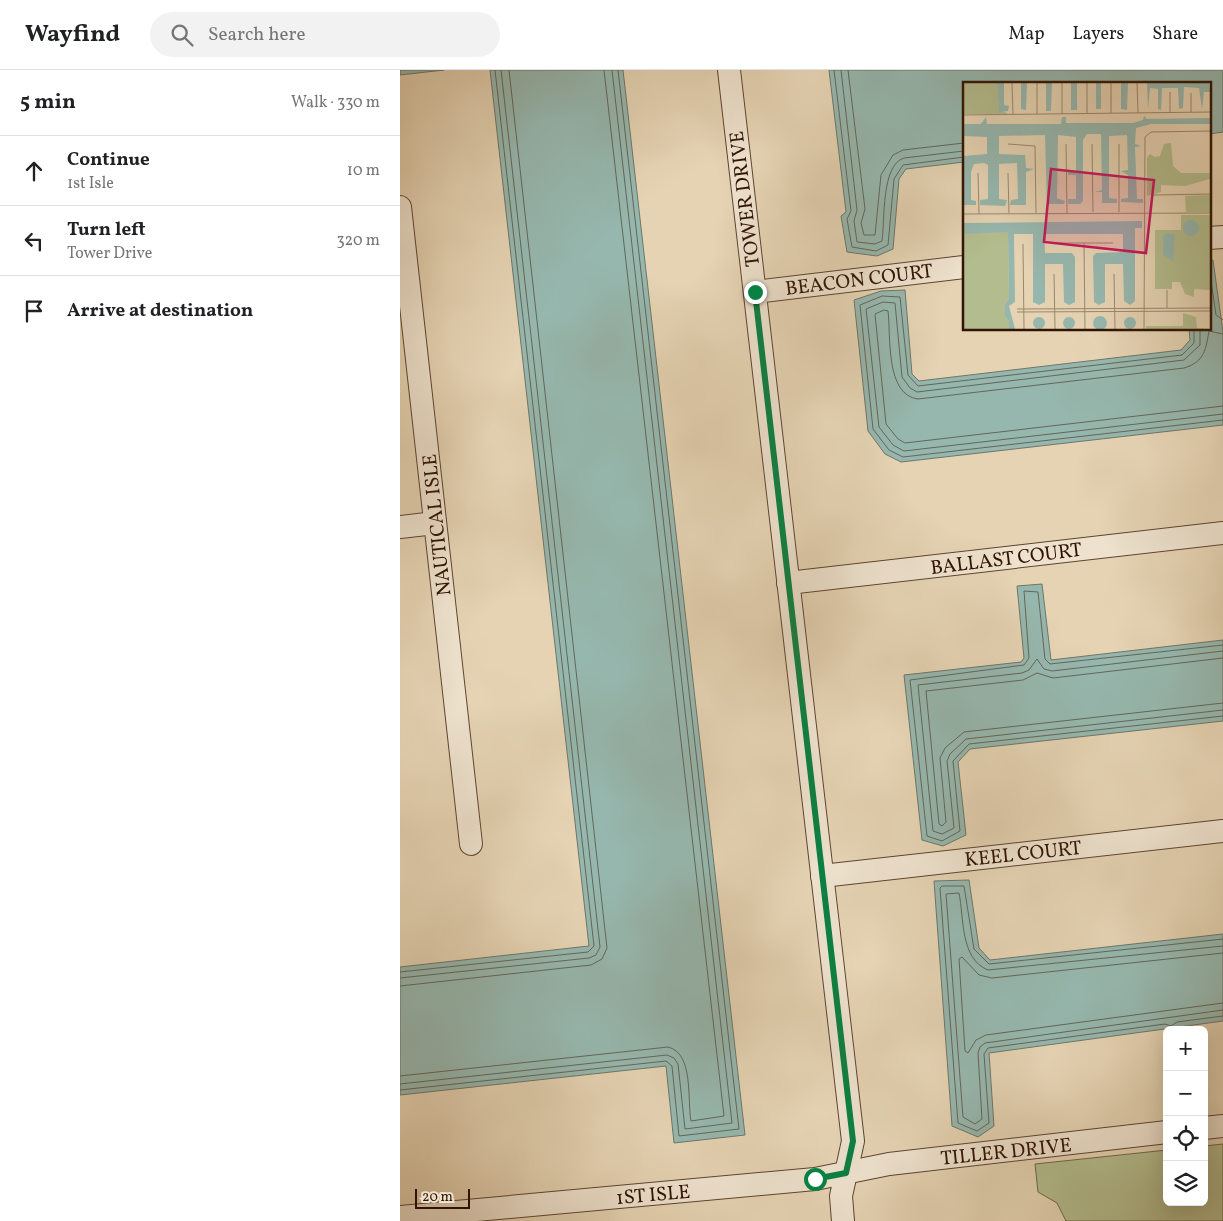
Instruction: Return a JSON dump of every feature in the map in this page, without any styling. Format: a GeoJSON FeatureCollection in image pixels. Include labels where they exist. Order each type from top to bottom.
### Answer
{"type":"FeatureCollection","features":[{"type":"Feature","properties":{"kind":"street","name":"TOWER DRIVE"},"geometry":{"type":"LineString","coordinates":[[729,70],[853,1141],[841,1196],[843,1221]]}},
{"type":"Feature","properties":{"kind":"street","name":"NAUTICAL ISLE"},"geometry":{"type":"LineString","coordinates":[[400,207],[471,844]]}},
{"type":"Feature","properties":{"kind":"street"},"geometry":{"type":"LineString","coordinates":[[1210,238],[1223,237]]}},
{"type":"Feature","properties":{"kind":"street","name":"BEACON COURT"},"geometry":{"type":"LineString","coordinates":[[755,292],[963,267]]}},
{"type":"Feature","properties":{"kind":"street"},"geometry":{"type":"LineString","coordinates":[[400,527],[435,523]]}},
{"type":"Feature","properties":{"kind":"street","name":"BALLAST COURT"},"geometry":{"type":"LineString","coordinates":[[788,583],[1223,533]]}},
{"type":"Feature","properties":{"kind":"street","name":"KEEL COURT"},"geometry":{"type":"LineString","coordinates":[[822,876],[1223,830]]}},
{"type":"Feature","properties":{"kind":"street"},"geometry":{"type":"LineString","coordinates":[[1208,1128],[1223,1126]]}},
{"type":"Feature","properties":{"kind":"street","name":"TILLER DRIVE"},"geometry":{"type":"LineString","coordinates":[[846,1173],[889,1164],[1163,1132]]}},
{"type":"Feature","properties":{"kind":"street","name":"1ST ISLE"},"geometry":{"type":"LineString","coordinates":[[400,1217],[815,1179],[846,1173]]}},
{"type":"Feature","properties":{"kind":"green space"},"geometry":{"type":"Polygon","coordinates":[[[1223,1144],[1223,1221],[1066,1221],[1057,1203],[1038,1192],[1035,1164],[1163,1150],[1163,1206],[1208,1206],[1208,1146],[1223,1144]]]}},
{"type":"Feature","properties":{"kind":"water"},"geometry":{"type":"Polygon","coordinates":[[[400,70],[444,70],[400,75],[400,70]]]}},
{"type":"Feature","properties":{"kind":"water"},"geometry":{"type":"Polygon","coordinates":[[[490,70],[623,70],[745,1135],[674,1143],[666,1066],[400,1095],[400,967],[589,946],[490,70]]]}},
{"type":"Feature","properties":{"kind":"water"},"geometry":{"type":"Polygon","coordinates":[[[829,70],[1223,70],[1223,132],[1210,134],[1210,82],[963,82],[963,162],[906,169],[899,179],[893,249],[877,256],[847,252],[841,216],[846,212],[829,70]]]}},
{"type":"Feature","properties":{"kind":"water"},"geometry":{"type":"Polygon","coordinates":[[[1213,260],[1223,332],[1223,425],[901,462],[885,454],[868,431],[854,300],[881,291],[905,290],[912,374],[919,381],[1181,350],[1190,340],[1189,330],[1210,330],[1210,261],[1213,260]]]}},
{"type":"Feature","properties":{"kind":"water"},"geometry":{"type":"Polygon","coordinates":[[[1042,584],[1051,660],[1223,640],[1223,721],[970,749],[958,762],[966,835],[943,846],[922,840],[904,675],[1021,662],[1024,658],[1017,586],[1042,584]]]}},
{"type":"Feature","properties":{"kind":"water"},"geometry":{"type":"Polygon","coordinates":[[[969,880],[979,948],[990,960],[1223,934],[1223,1021],[1186,1026],[1163,1026],[1163,1029],[989,1053],[994,1126],[978,1137],[952,1126],[934,881],[969,880]]]}},
{"type":"Feature","properties":{"kind":"route"},"geometry":{"type":"LineString","coordinates":[[755,292],[853,1141],[846,1173],[815,1179]]}}]}
